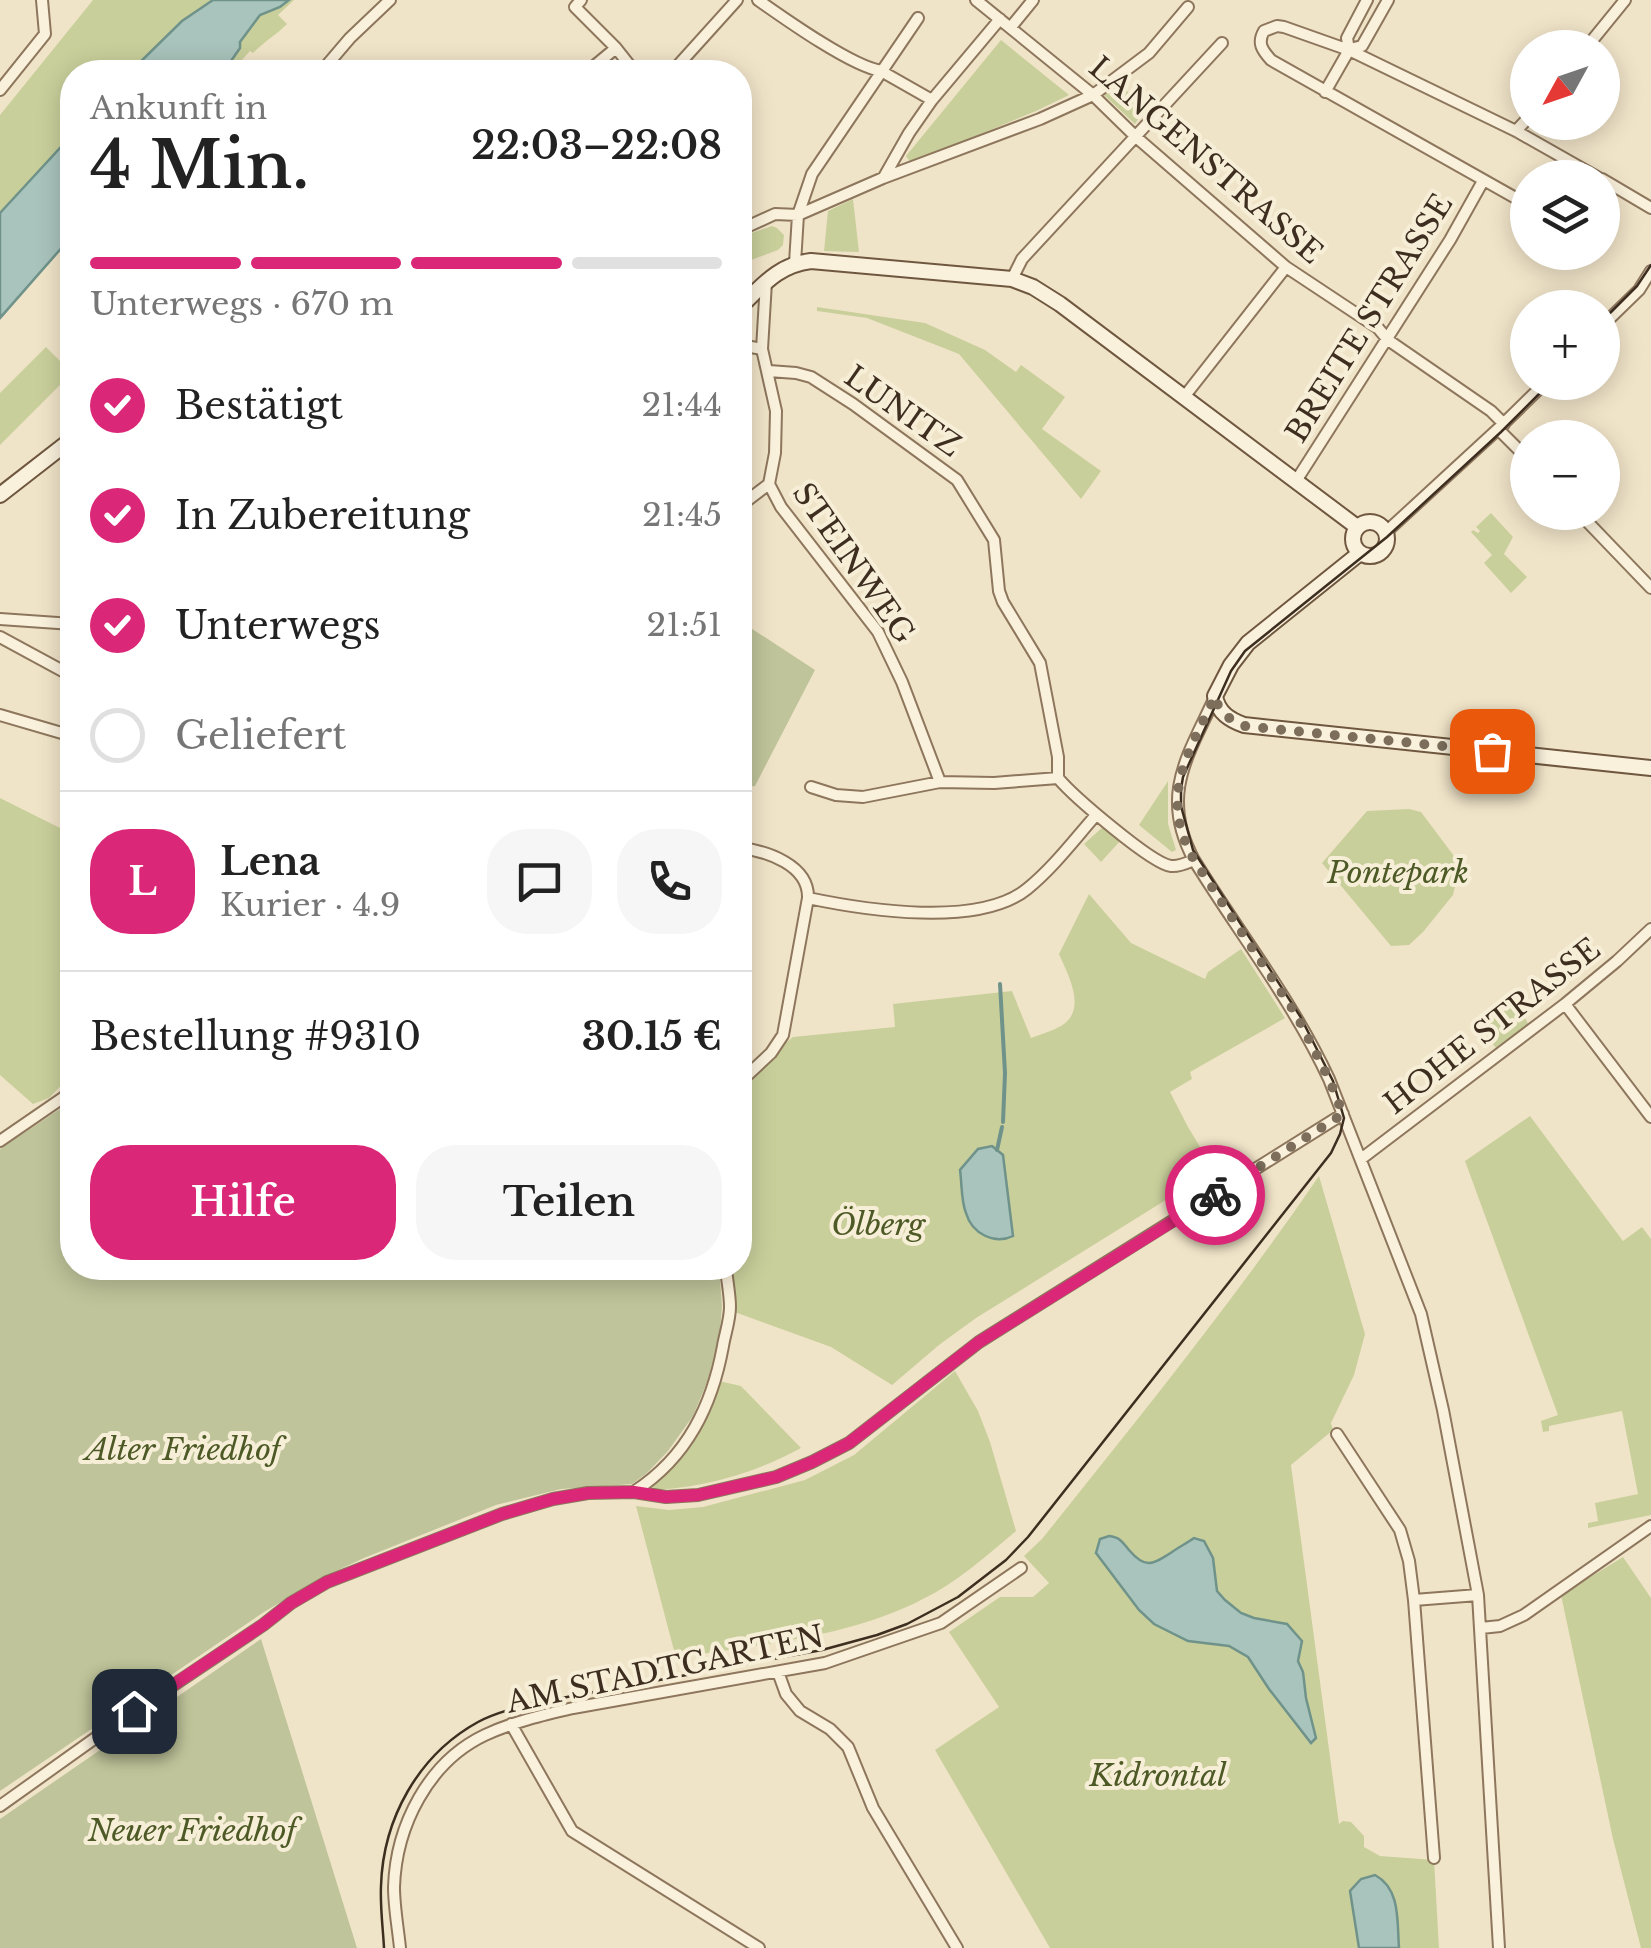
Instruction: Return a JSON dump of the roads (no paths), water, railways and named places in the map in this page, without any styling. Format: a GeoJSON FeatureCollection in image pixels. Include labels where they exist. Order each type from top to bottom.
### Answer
{"type":"FeatureCollection","features":[{"type":"Feature","properties":{"kind":"street"},"geometry":{"type":"LineString","coordinates":[[0,90],[46,34],[42,0]]}},
{"type":"Feature","properties":{"kind":"street"},"geometry":{"type":"LineString","coordinates":[[331,60],[390,0]]}},
{"type":"Feature","properties":{"kind":"street"},"geometry":{"type":"LineString","coordinates":[[581,0],[575,7],[626,60]]}},
{"type":"Feature","properties":{"kind":"street"},"geometry":{"type":"LineString","coordinates":[[683,60],[737,0]]}},
{"type":"Feature","properties":{"kind":"street"},"geometry":{"type":"LineString","coordinates":[[758,0],[849,57],[932,100]]}},
{"type":"Feature","properties":{"kind":"street","name":"LANGENSTRASSE"},"geometry":{"type":"LineString","coordinates":[[976,0],[1093,95],[1286,268],[1378,328],[1388,340],[1490,412],[1510,437]]}},
{"type":"Feature","properties":{"kind":"street"},"geometry":{"type":"LineString","coordinates":[[1011,28],[1032,0]]}},
{"type":"Feature","properties":{"kind":"street"},"geometry":{"type":"LineString","coordinates":[[1349,50],[1346,38],[1367,0]]}},
{"type":"Feature","properties":{"kind":"street"},"geometry":{"type":"LineString","coordinates":[[1325,92],[1349,50],[1362,46],[1388,0]]}},
{"type":"Feature","properties":{"kind":"street"},"geometry":{"type":"LineString","coordinates":[[1601,30],[1625,0]]}},
{"type":"Feature","properties":{"kind":"street"},"geometry":{"type":"LineString","coordinates":[[752,225],[775,214],[798,215],[1093,95],[1149,52],[1188,7]]}},
{"type":"Feature","properties":{"kind":"street"},"geometry":{"type":"LineString","coordinates":[[794,263],[798,215],[812,174],[918,18]]}},
{"type":"Feature","properties":{"kind":"street"},"geometry":{"type":"LineString","coordinates":[[883,178],[932,100],[1000,19]]}},
{"type":"Feature","properties":{"kind":"street"},"geometry":{"type":"LineString","coordinates":[[1510,128],[1349,50],[1284,27],[1270,27],[1261,36],[1260,45],[1271,60],[1510,195]]}},
{"type":"Feature","properties":{"kind":"street"},"geometry":{"type":"LineString","coordinates":[[1012,278],[1022,259],[1222,42]]}},
{"type":"Feature","properties":{"kind":"street"},"geometry":{"type":"LineString","coordinates":[[602,60],[616,48]]}},
{"type":"Feature","properties":{"kind":"street"},"geometry":{"type":"LineString","coordinates":[[1532,140],[1568,160]]}},
{"type":"Feature","properties":{"kind":"street","name":"BREITE STRASSE"},"geometry":{"type":"LineString","coordinates":[[1296,481],[1388,340],[1483,181]]}},
{"type":"Feature","properties":{"kind":"street"},"geometry":{"type":"LineString","coordinates":[[1620,189],[1651,208]]}},
{"type":"Feature","properties":{"kind":"street"},"geometry":{"type":"LineString","coordinates":[[752,295],[794,263],[812,261],[1012,278],[1060,304],[1358,527]]}},
{"type":"Feature","properties":{"kind":"street"},"geometry":{"type":"LineString","coordinates":[[1184,397],[1286,268]]}},
{"type":"Feature","properties":{"kind":"street"},"geometry":{"type":"LineString","coordinates":[[1620,308],[1650,274]]}},
{"type":"Feature","properties":{"kind":"street"},"geometry":{"type":"LineString","coordinates":[[752,497],[770,484],[775,452],[776,411],[762,348],[766,282]]}},
{"type":"Feature","properties":{"kind":"street"},"geometry":{"type":"LineString","coordinates":[[752,347],[762,348]]}},
{"type":"Feature","properties":{"kind":"street","name":"LUNITZ"},"geometry":{"type":"LineString","coordinates":[[768,371],[811,378],[957,480],[994,540],[999,592],[1040,663],[1058,757],[1058,778]]}},
{"type":"Feature","properties":{"kind":"street"},"geometry":{"type":"LineString","coordinates":[[1386,532],[1528,400]]}},
{"type":"Feature","properties":{"kind":"street"},"geometry":{"type":"LineString","coordinates":[[0,495],[60,449]]}},
{"type":"Feature","properties":{"kind":"street","name":"STEINWEG"},"geometry":{"type":"LineString","coordinates":[[770,484],[780,507],[878,632],[902,682],[940,782]]}},
{"type":"Feature","properties":{"kind":"street"},"geometry":{"type":"LineString","coordinates":[[1371,522],[1381,525],[1386,532],[1382,551],[1372,556],[1355,548],[1353,539],[1358,527],[1371,522]]}},
{"type":"Feature","properties":{"kind":"street"},"geometry":{"type":"LineString","coordinates":[[1595,530],[1651,588]]}},
{"type":"Feature","properties":{"kind":"street"},"geometry":{"type":"LineString","coordinates":[[1360,553],[1248,643],[1231,665],[1218,703],[1181,770],[1180,823],[1194,860],[1296,1014],[1329,1079],[1425,1328],[1478,1595],[1499,1948]]}},
{"type":"Feature","properties":{"kind":"street"},"geometry":{"type":"LineString","coordinates":[[0,619],[60,623]]}},
{"type":"Feature","properties":{"kind":"street"},"geometry":{"type":"LineString","coordinates":[[0,637],[60,670]]}},
{"type":"Feature","properties":{"kind":"street"},"geometry":{"type":"LineString","coordinates":[[1218,703],[1233,721],[1244,726],[1651,768]]}},
{"type":"Feature","properties":{"kind":"street"},"geometry":{"type":"LineString","coordinates":[[0,715],[60,732]]}},
{"type":"Feature","properties":{"kind":"street"},"geometry":{"type":"LineString","coordinates":[[811,787],[836,795],[863,797],[940,782],[1058,778],[1096,815],[1162,863],[1176,866],[1194,860]]}},
{"type":"Feature","properties":{"kind":"street"},"geometry":{"type":"LineString","coordinates":[[808,898],[932,914],[984,908],[1028,888],[1096,815]]}},
{"type":"Feature","properties":{"kind":"street"},"geometry":{"type":"LineString","coordinates":[[752,849],[784,862],[808,890],[783,1035],[772,1053],[752,1071]]}},
{"type":"Feature","properties":{"kind":"street","name":"HOHE STRASSE"},"geometry":{"type":"LineString","coordinates":[[1360,1159],[1565,1004],[1651,930]]}},
{"type":"Feature","properties":{"kind":"street"},"geometry":{"type":"LineString","coordinates":[[1565,1004],[1651,1117]]}},
{"type":"Feature","properties":{"kind":"street"},"geometry":{"type":"LineString","coordinates":[[0,1141],[60,1099]]}},
{"type":"Feature","properties":{"kind":"street"},"geometry":{"type":"LineString","coordinates":[[0,1806],[291,1603],[327,1582],[502,1514],[553,1499],[588,1493],[698,1495],[776,1477],[849,1443],[979,1342],[1343,1114]]}},
{"type":"Feature","properties":{"kind":"street"},"geometry":{"type":"LineString","coordinates":[[634,1492],[657,1477],[700,1421],[717,1381],[730,1310],[727,1280]]}},
{"type":"Feature","properties":{"kind":"street"},"geometry":{"type":"LineString","coordinates":[[1337,1434],[1400,1530],[1409,1561],[1434,1858]]}},
{"type":"Feature","properties":{"kind":"street"},"geometry":{"type":"LineString","coordinates":[[1481,1628],[1500,1626],[1524,1614],[1651,1526]]}},
{"type":"Feature","properties":{"kind":"street","name":"AM STADTGARTEN"},"geometry":{"type":"LineString","coordinates":[[400,1948],[394,1885],[398,1852],[413,1808],[442,1768],[468,1745],[511,1724],[573,1708],[825,1663],[940,1624],[1021,1568]]}},
{"type":"Feature","properties":{"kind":"street"},"geometry":{"type":"LineString","coordinates":[[1414,1600],[1478,1595]]}},
{"type":"Feature","properties":{"kind":"street"},"geometry":{"type":"LineString","coordinates":[[778,1672],[786,1694],[800,1711],[848,1747],[872,1808],[957,1948]]}},
{"type":"Feature","properties":{"kind":"street"},"geometry":{"type":"LineString","coordinates":[[511,1724],[572,1831],[759,1948]]}},
{"type":"Feature","properties":{"kind":"water"},"geometry":{"type":"Polygon","coordinates":[[[213,0],[289,0],[260,15],[232,60],[142,60],[182,21],[213,0]]]}},
{"type":"Feature","properties":{"kind":"water"},"geometry":{"type":"Polygon","coordinates":[[[60,148],[60,250],[0,318],[0,213],[60,148]]]}},
{"type":"Feature","properties":{"kind":"water"},"geometry":{"type":"Polygon","coordinates":[[[992,1146],[1003,1155],[1013,1236],[999,1239],[985,1236],[969,1220],[960,1170],[978,1149],[992,1146]]]}},
{"type":"Feature","properties":{"kind":"water"},"geometry":{"type":"Polygon","coordinates":[[[1109,1536],[1120,1540],[1145,1563],[1160,1560],[1194,1538],[1204,1541],[1213,1558],[1217,1591],[1225,1600],[1241,1613],[1287,1624],[1302,1641],[1298,1661],[1316,1738],[1311,1743],[1248,1657],[1229,1646],[1188,1641],[1154,1624],[1139,1610],[1096,1553],[1100,1539],[1109,1536]]]}},
{"type":"Feature","properties":{"kind":"water"},"geometry":{"type":"Polygon","coordinates":[[[1375,1875],[1393,1897],[1399,1948],[1359,1948],[1350,1891],[1361,1879],[1375,1875]]]}},
{"type":"Feature","properties":{"kind":"waterway"},"geometry":{"type":"LineString","coordinates":[[1000,984],[1005,1073],[1003,1122]]}},
{"type":"Feature","properties":{"kind":"waterway"},"geometry":{"type":"LineString","coordinates":[[997,1150],[1002,1127]]}},
{"type":"Feature","properties":{"kind":"tram line"},"geometry":{"type":"LineString","coordinates":[[1620,303],[1651,265]]}},
{"type":"Feature","properties":{"kind":"tram line"},"geometry":{"type":"LineString","coordinates":[[384,1948],[383,1861],[397,1813],[421,1771],[457,1736],[490,1716],[529,1704],[822,1650],[877,1635],[958,1597],[1006,1560],[1028,1537],[1331,1153],[1344,1118],[1333,1081],[1300,1016],[1193,850],[1181,806],[1183,777],[1231,671],[1245,651],[1387,537],[1533,400]]}},
{"type":"Feature","properties":{"kind":"park label","name":"Pontepark"},"geometry":{"type":"Point","coordinates":[1398,872]}},
{"type":"Feature","properties":{"kind":"park label","name":"Ölberg"},"geometry":{"type":"Point","coordinates":[878,1224]}},
{"type":"Feature","properties":{"kind":"park label","name":"Alter Friedhof"},"geometry":{"type":"Point","coordinates":[183,1449]}},
{"type":"Feature","properties":{"kind":"park label","name":"Kidrontal"},"geometry":{"type":"Point","coordinates":[1158,1775]}},
{"type":"Feature","properties":{"kind":"park label","name":"Neuer Friedhof"},"geometry":{"type":"Point","coordinates":[192,1830]}}]}
